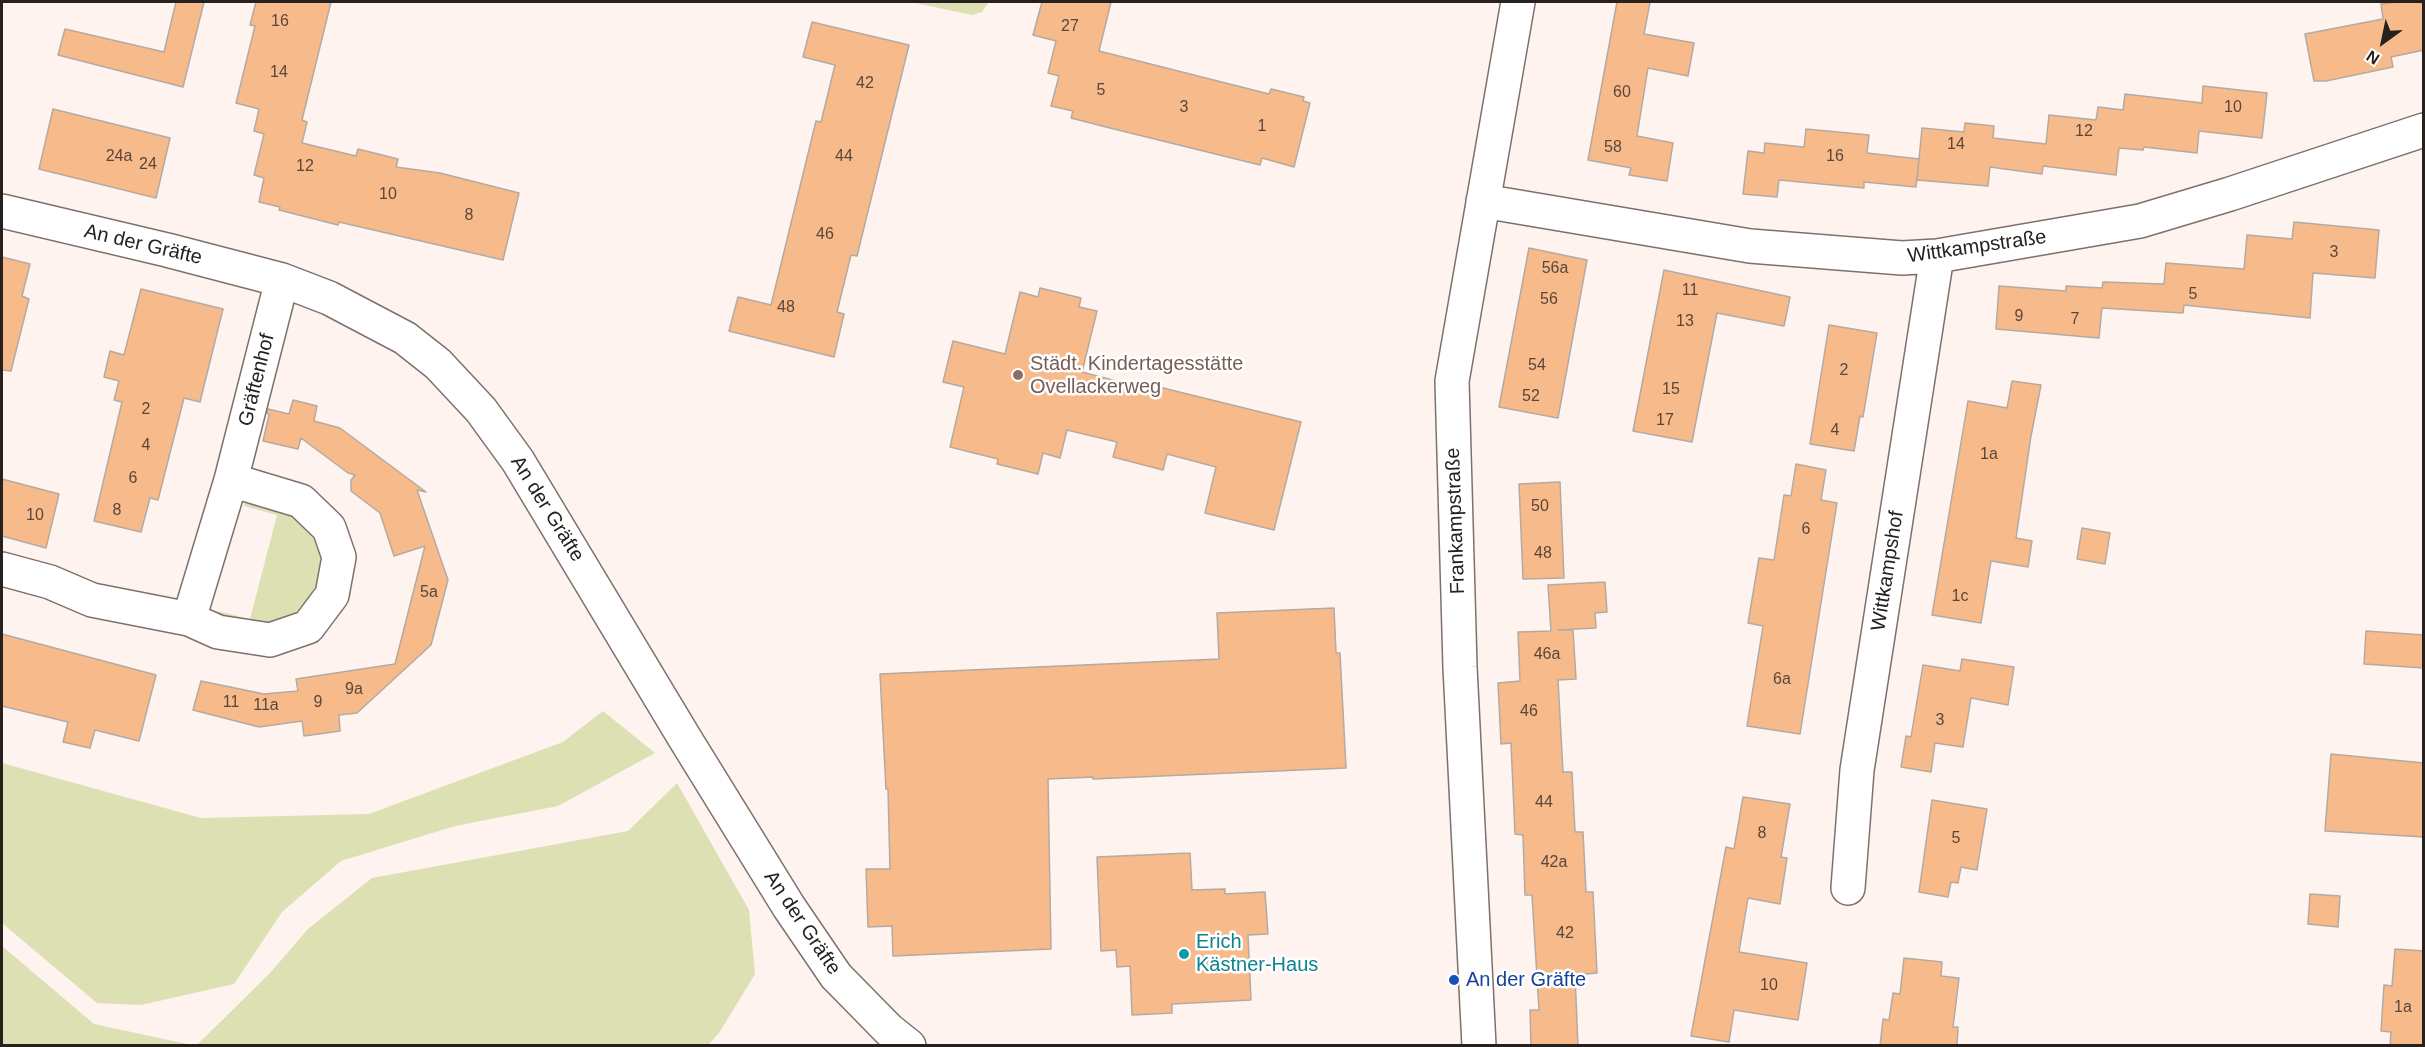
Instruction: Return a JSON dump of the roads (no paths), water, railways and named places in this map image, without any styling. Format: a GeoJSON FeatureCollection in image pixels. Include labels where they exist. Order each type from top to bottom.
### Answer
{"type":"FeatureCollection","features":[{"type":"Feature","properties":{"kind":"street","name":"Frankampstraße"},"geometry":{"type":"LineString","coordinates":[[1479,1046],[1460,667],[1452,381],[1518,2]]}},
{"type":"Feature","properties":{"kind":"street","name":"Wittkampstraße"},"geometry":{"type":"LineString","coordinates":[[1483,201],[1750,246],[1902,258],[1937,256],[2140,221],[2424,130]]}},
{"type":"Feature","properties":{"kind":"street","name":"An der Gräfte"},"geometry":{"type":"LineString","coordinates":[[2,211],[282,280],[329,298],[405,338],[438,364],[481,410],[518,461],[684,737],[789,907],[836,976],[889,1030],[909,1046]]}},
{"type":"Feature","properties":{"kind":"street","name":"Wittkampshof"},"geometry":{"type":"LineString","coordinates":[[1848,888],[1857,770],[1937,256]]}},
{"type":"Feature","properties":{"kind":"street","name":"Gräftenhof"},"geometry":{"type":"LineString","coordinates":[[189,620],[231,480],[282,280]]}},
{"type":"Feature","properties":{"kind":"street"},"geometry":{"type":"LineString","coordinates":[[2,569],[50,582],[92,600],[189,620],[218,632],[270,640],[308,627],[332,596],[339,557],[329,528],[301,501],[231,480]]}},
{"type":"Feature","properties":{"kind":"place","name":"Städt. Kindertagesstätte Ovellackerweg"},"geometry":{"type":"Point","coordinates":[1018,375]}},
{"type":"Feature","properties":{"kind":"place","name":"Erich Kästner-Haus"},"geometry":{"type":"Point","coordinates":[1184,954]}},
{"type":"Feature","properties":{"kind":"place","name":"An der Gräfte"},"geometry":{"type":"Point","coordinates":[1454,980]}}]}
